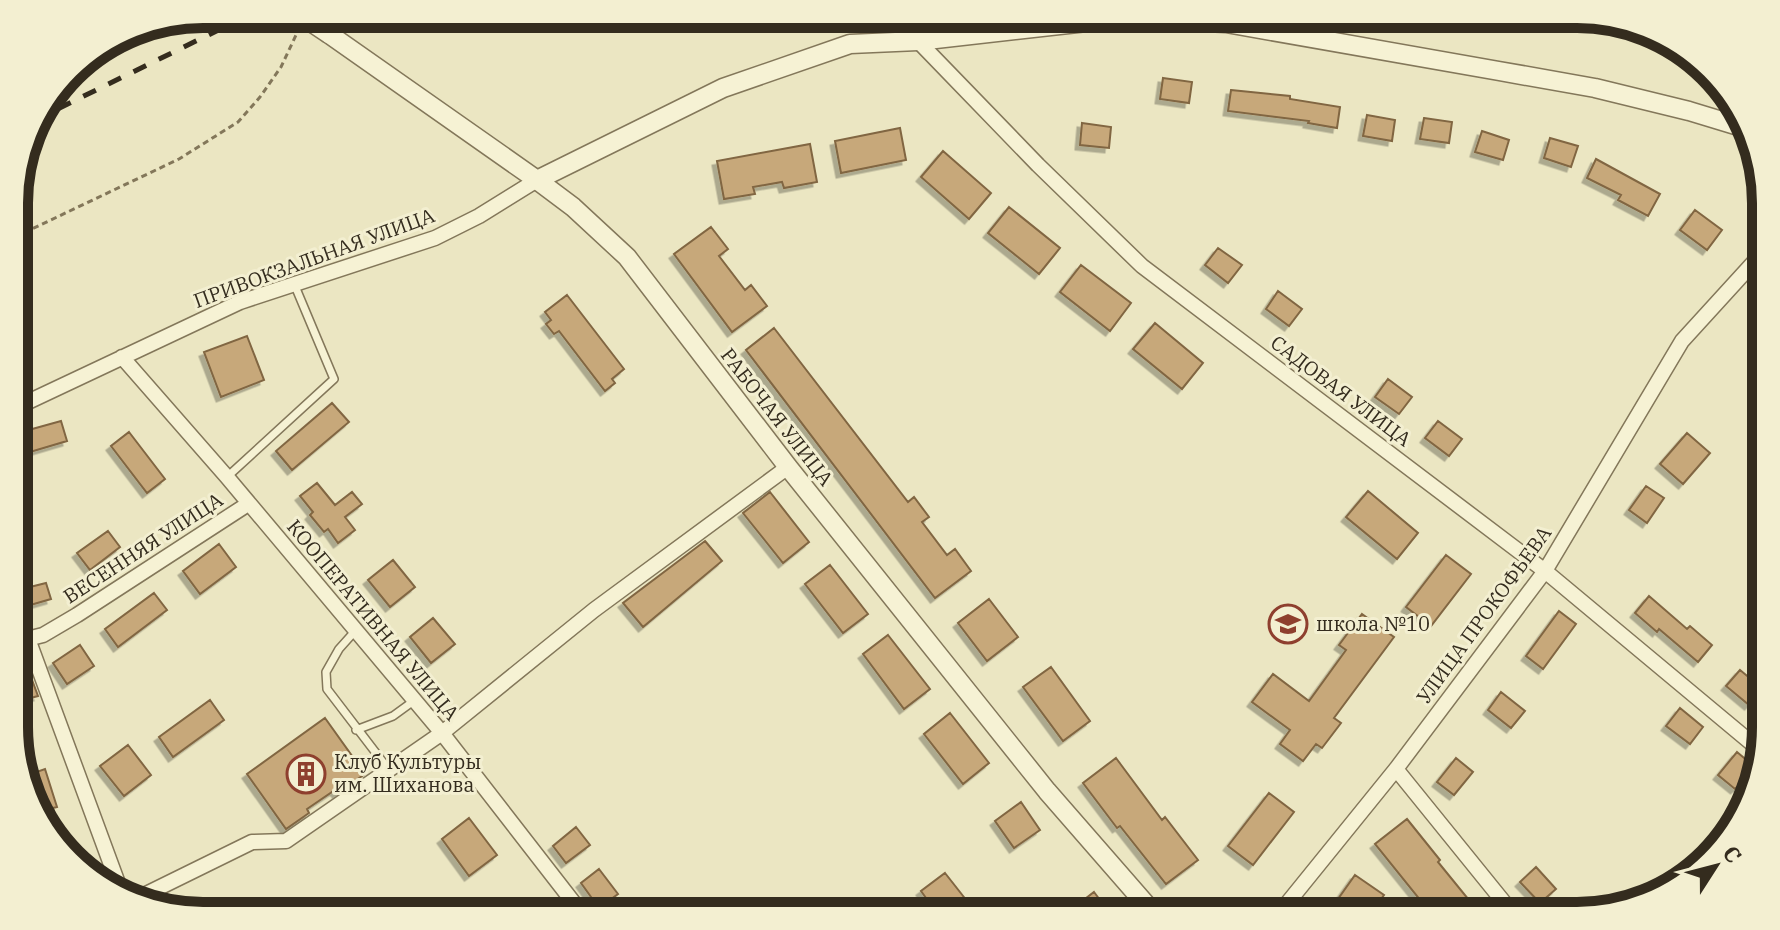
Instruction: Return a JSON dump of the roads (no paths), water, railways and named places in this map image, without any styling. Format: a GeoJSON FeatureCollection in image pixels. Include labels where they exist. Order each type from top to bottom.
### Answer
{"type":"FeatureCollection","features":[{"type":"Feature","properties":{"kind":"street","name":"РАБОЧАЯ УЛИЦА"},"geometry":{"type":"LineString","coordinates":[[317,28],[537,180],[573,207],[627,257],[788,467],[1047,791],[1144,902]]}},
{"type":"Feature","properties":{"kind":"street"},"geometry":{"type":"LineString","coordinates":[[537,180],[723,88],[850,44],[918,41],[1033,28]]}},
{"type":"Feature","properties":{"kind":"street"},"geometry":{"type":"LineString","coordinates":[[1254,28],[1595,88],[1734,125]]}},
{"type":"Feature","properties":{"kind":"street","name":"САДОВАЯ УЛИЦА"},"geometry":{"type":"LineString","coordinates":[[918,41],[1038,165],[1142,266],[1545,571],[1751,743]]}},
{"type":"Feature","properties":{"kind":"street","name":"ПРИВОКЗАЛЬНАЯ УЛИЦА"},"geometry":{"type":"LineString","coordinates":[[28,402],[240,302],[435,238],[479,216],[537,180]]}},
{"type":"Feature","properties":{"kind":"street","name":"УЛИЦА ПРОКОФЬЕВА"},"geometry":{"type":"LineString","coordinates":[[1288,902],[1396,769],[1545,571],[1682,341],[1752,264]]}},
{"type":"Feature","properties":{"kind":"street","name":"КООПЕРАТИВНАЯ УЛИЦА"},"geometry":{"type":"LineString","coordinates":[[122,357],[415,700],[573,902]]}},
{"type":"Feature","properties":{"kind":"street"},"geometry":{"type":"LineString","coordinates":[[148,893],[252,842],[286,841],[442,733],[594,610],[788,467]]}},
{"type":"Feature","properties":{"kind":"street","name":"ВЕСЕННЯЯ УЛИЦА"},"geometry":{"type":"LineString","coordinates":[[28,639],[43,635],[77,615],[248,504]]}},
{"type":"Feature","properties":{"kind":"street"},"geometry":{"type":"LineString","coordinates":[[28,656],[116,879]]}},
{"type":"Feature","properties":{"kind":"street"},"geometry":{"type":"LineString","coordinates":[[1396,769],[1504,902]]}},
{"type":"Feature","properties":{"kind":"lane"},"geometry":{"type":"LineString","coordinates":[[227,477],[334,379],[295,286]]}},
{"type":"Feature","properties":{"kind":"lane"},"geometry":{"type":"LineString","coordinates":[[356,630],[339,649],[326,672],[327,689],[389,770]]}},
{"type":"Feature","properties":{"kind":"lane"},"geometry":{"type":"LineString","coordinates":[[356,730],[393,716],[415,700]]}},
{"type":"Feature","properties":{"kind":"railway"},"geometry":{"type":"LineString","coordinates":[[54,110],[222,28]]}},
{"type":"Feature","properties":{"kind":"place","name":"школа №10"},"geometry":{"type":"Point","coordinates":[1288,624]}},
{"type":"Feature","properties":{"kind":"place","name":"Клуб Культуры им. Шиханова"},"geometry":{"type":"Point","coordinates":[306,774]}}]}
